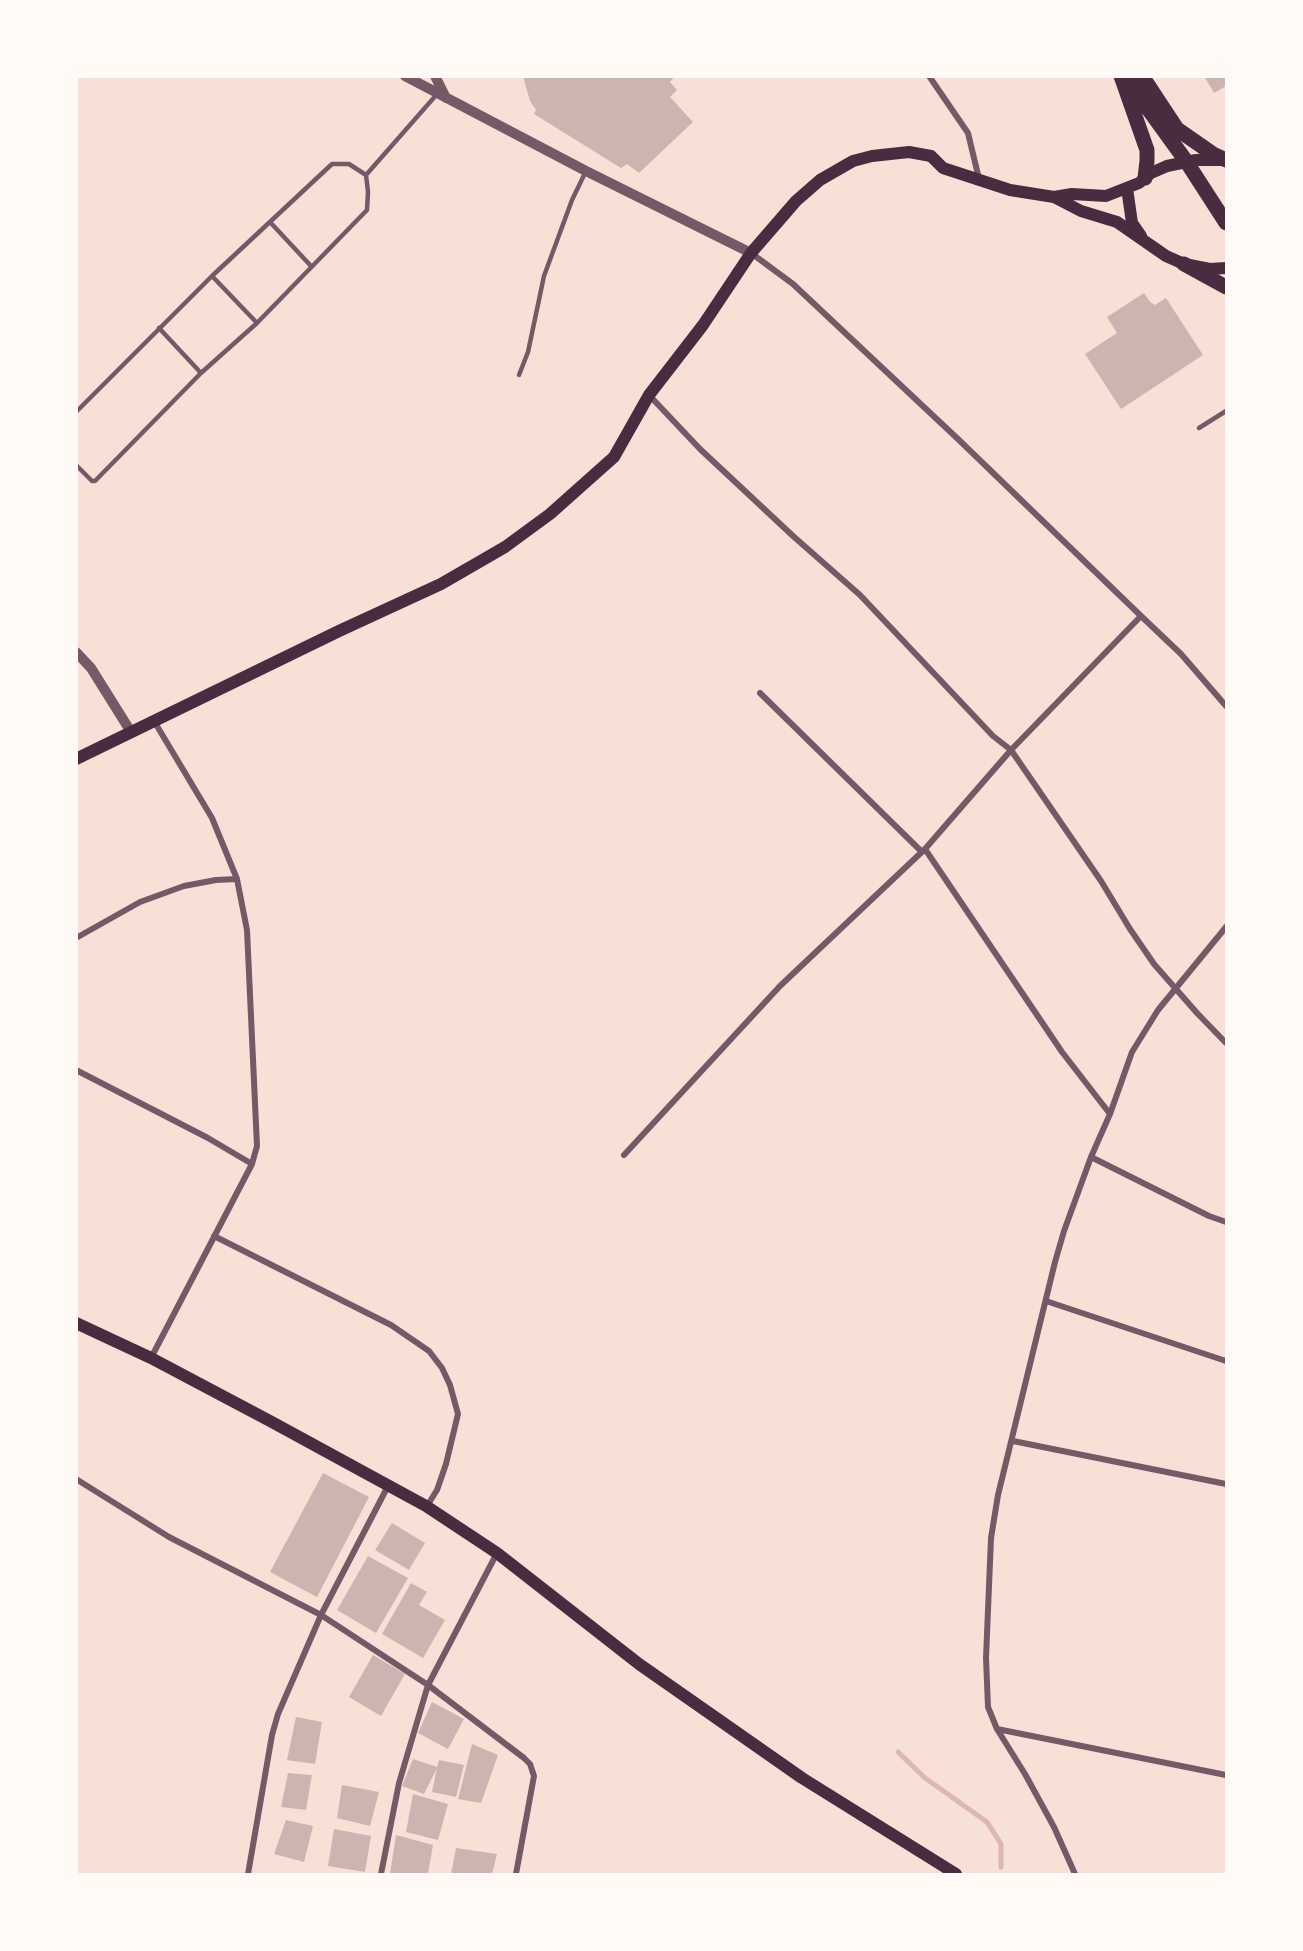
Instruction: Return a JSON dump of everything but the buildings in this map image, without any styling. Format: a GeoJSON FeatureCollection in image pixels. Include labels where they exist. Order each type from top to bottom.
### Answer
{"type":"FeatureCollection","features":[{"type":"Feature","properties":{"kind":"main road"},"geometry":{"type":"LineString","coordinates":[[1121,76],[1147,150],[1145,178]]}},
{"type":"Feature","properties":{"kind":"main road"},"geometry":{"type":"LineString","coordinates":[[1129,76],[1141,99],[1227,223]]}},
{"type":"Feature","properties":{"kind":"main road"},"geometry":{"type":"LineString","coordinates":[[1142,76],[1178,129],[1213,154],[1227,160]]}},
{"type":"Feature","properties":{"kind":"main road"},"geometry":{"type":"LineString","coordinates":[[76,759],[441,584],[505,547],[550,514],[614,457],[649,395],[703,325],[751,252],[796,201],[837,169],[853,161],[872,156],[909,152],[931,156],[943,168],[1010,190],[1054,197],[1081,211],[1117,222],[1166,256],[1227,287]]}},
{"type":"Feature","properties":{"kind":"main road"},"geometry":{"type":"LineString","coordinates":[[1054,197],[1072,194],[1106,196],[1128,188],[1167,166],[1186,162],[1227,160]]}},
{"type":"Feature","properties":{"kind":"main road"},"geometry":{"type":"LineString","coordinates":[[1128,188],[1132,223],[1138,234],[1151,245]]}},
{"type":"Feature","properties":{"kind":"main road"},"geometry":{"type":"LineString","coordinates":[[1184,264],[1210,269],[1227,268]]}},
{"type":"Feature","properties":{"kind":"main road"},"geometry":{"type":"LineString","coordinates":[[76,1323],[151,1358],[426,1506],[497,1553],[639,1664],[802,1778],[956,1875]]}},
{"type":"Feature","properties":{"kind":"street"},"geometry":{"type":"LineString","coordinates":[[405,76],[586,171],[751,252],[793,284],[968,448],[1181,654],[1227,706]]}},
{"type":"Feature","properties":{"kind":"street"},"geometry":{"type":"LineString","coordinates":[[435,76],[442,96]]}},
{"type":"Feature","properties":{"kind":"street"},"geometry":{"type":"LineString","coordinates":[[929,76],[968,133],[979,179]]}},
{"type":"Feature","properties":{"kind":"street"},"geometry":{"type":"LineString","coordinates":[[649,395],[700,449],[860,595],[993,736],[1011,750],[1101,881],[1154,964],[1227,1043]]}},
{"type":"Feature","properties":{"kind":"street"},"geometry":{"type":"LineString","coordinates":[[624,1155],[780,986],[924,850],[1011,750],[1140,616]]}},
{"type":"Feature","properties":{"kind":"street"},"geometry":{"type":"LineString","coordinates":[[76,652],[91,668],[131,732]]}},
{"type":"Feature","properties":{"kind":"street"},"geometry":{"type":"LineString","coordinates":[[760,693],[924,850],[1062,1052],[1110,1114]]}},
{"type":"Feature","properties":{"kind":"street"},"geometry":{"type":"LineString","coordinates":[[151,1358],[252,1164],[257,1146],[247,930],[237,879],[212,818],[153,721]]}},
{"type":"Feature","properties":{"kind":"street"},"geometry":{"type":"LineString","coordinates":[[76,938],[140,902],[184,886],[237,879]]}},
{"type":"Feature","properties":{"kind":"street"},"geometry":{"type":"LineString","coordinates":[[1075,1875],[1054,1827],[997,1729],[988,1707],[986,1658],[991,1538],[998,1495],[1064,1231],[1091,1157],[1110,1114],[1132,1052],[1158,1010],[1227,927]]}},
{"type":"Feature","properties":{"kind":"street"},"geometry":{"type":"LineString","coordinates":[[76,1070],[198,1133],[252,1164]]}},
{"type":"Feature","properties":{"kind":"street"},"geometry":{"type":"LineString","coordinates":[[1091,1157],[1209,1216],[1227,1222]]}},
{"type":"Feature","properties":{"kind":"street"},"geometry":{"type":"LineString","coordinates":[[214,1236],[381,1320],[429,1351],[442,1368],[450,1385],[458,1414],[437,1490],[426,1506]]}},
{"type":"Feature","properties":{"kind":"street"},"geometry":{"type":"LineString","coordinates":[[1046,1301],[1227,1360]]}},
{"type":"Feature","properties":{"kind":"street"},"geometry":{"type":"LineString","coordinates":[[1013,1441],[1227,1484]]}},
{"type":"Feature","properties":{"kind":"street"},"geometry":{"type":"LineString","coordinates":[[76,1479],[169,1536],[321,1615],[428,1685],[524,1758],[530,1764],[534,1776],[516,1875]]}},
{"type":"Feature","properties":{"kind":"street"},"geometry":{"type":"LineString","coordinates":[[248,1875],[275,1724],[321,1615],[388,1485]]}},
{"type":"Feature","properties":{"kind":"street"},"geometry":{"type":"LineString","coordinates":[[381,1875],[399,1783],[428,1685],[497,1553]]}},
{"type":"Feature","properties":{"kind":"street"},"geometry":{"type":"LineString","coordinates":[[997,1729],[1227,1775]]}},
{"type":"Feature","properties":{"kind":"lane"},"geometry":{"type":"LineString","coordinates":[[366,175],[442,96]]}},
{"type":"Feature","properties":{"kind":"lane"},"geometry":{"type":"LineString","coordinates":[[76,412],[212,276],[332,164],[349,165],[366,175]]}},
{"type":"Feature","properties":{"kind":"lane"},"geometry":{"type":"LineString","coordinates":[[519,375],[528,351],[544,276],[572,200],[586,171]]}},
{"type":"Feature","properties":{"kind":"lane"},"geometry":{"type":"LineString","coordinates":[[76,465],[92,481],[95,481],[201,373],[257,322],[367,210],[366,175]]}},
{"type":"Feature","properties":{"kind":"lane"},"geometry":{"type":"LineString","coordinates":[[270,222],[311,266]]}},
{"type":"Feature","properties":{"kind":"lane"},"geometry":{"type":"LineString","coordinates":[[212,276],[257,322]]}},
{"type":"Feature","properties":{"kind":"lane"},"geometry":{"type":"LineString","coordinates":[[159,328],[201,373]]}},
{"type":"Feature","properties":{"kind":"lane"},"geometry":{"type":"LineString","coordinates":[[1199,428],[1227,411]]}},
{"type":"Feature","properties":{"kind":"waterway"},"geometry":{"type":"LineString","coordinates":[[898,1752],[925,1778],[987,1822],[1001,1844],[1001,1867]]}}]}
